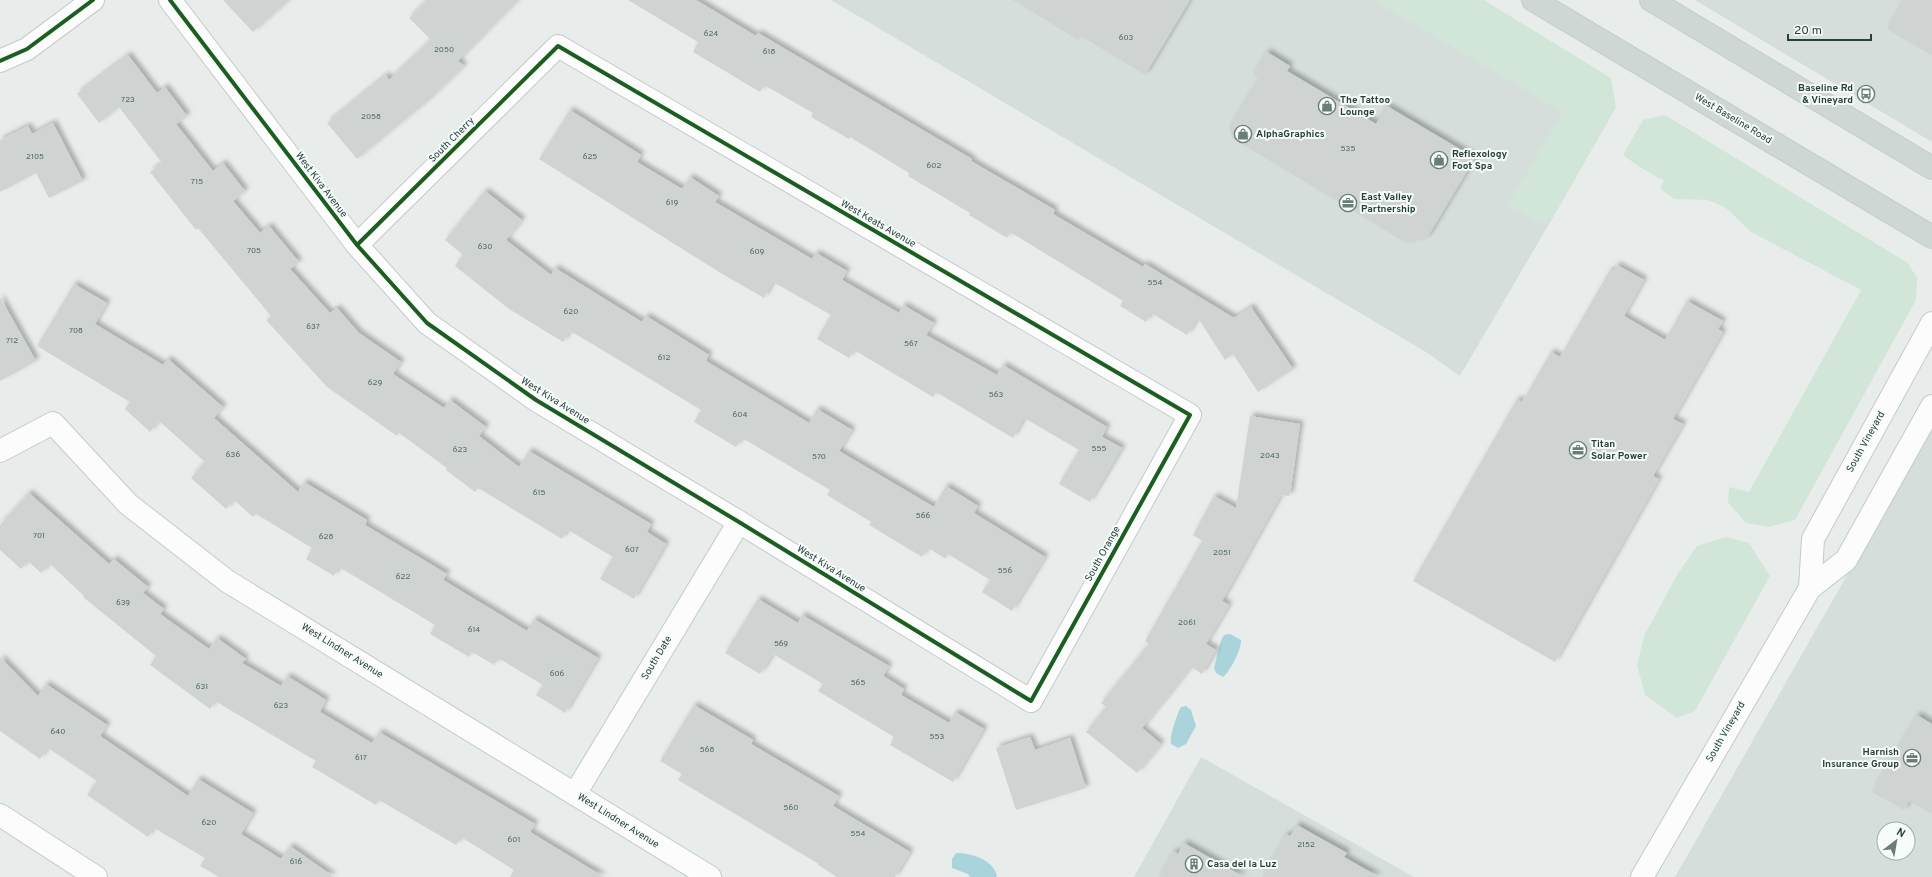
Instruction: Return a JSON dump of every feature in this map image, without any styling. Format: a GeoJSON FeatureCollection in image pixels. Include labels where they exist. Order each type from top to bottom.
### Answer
{"type":"FeatureCollection","features":[{"type":"Feature","properties":{"kind":"main road","name":"West Baseline Road"},"geometry":{"type":"LineString","coordinates":[[1533,0],[1932,237]]}},
{"type":"Feature","properties":{"kind":"main road"},"geometry":{"type":"LineString","coordinates":[[1651,0],[1932,168]]}},
{"type":"Feature","properties":{"kind":"street"},"geometry":{"type":"LineString","coordinates":[[0,61],[27,49],[93,0]]}},
{"type":"Feature","properties":{"kind":"street","name":"West Kiva Avenue"},"geometry":{"type":"LineString","coordinates":[[170,0],[357,245],[427,323],[536,400],[739,522],[1031,701]]}},
{"type":"Feature","properties":{"kind":"street","name":"South Cherry"},"geometry":{"type":"LineString","coordinates":[[357,245],[558,46]]}},
{"type":"Feature","properties":{"kind":"street","name":"West Keats Avenue"},"geometry":{"type":"LineString","coordinates":[[558,46],[1190,415]]}},
{"type":"Feature","properties":{"kind":"street","name":"South Vineyard"},"geometry":{"type":"LineString","coordinates":[[1810,588],[1813,539],[1932,323]]}},
{"type":"Feature","properties":{"kind":"street","name":"South Vineyard"},"geometry":{"type":"LineString","coordinates":[[1642,877],[1810,588],[1846,560],[1932,406]]}},
{"type":"Feature","properties":{"kind":"street","name":"South Orange"},"geometry":{"type":"LineString","coordinates":[[1031,701],[1190,415]]}},
{"type":"Feature","properties":{"kind":"street","name":"West Lindner Avenue"},"geometry":{"type":"LineString","coordinates":[[0,451],[53,423],[128,504],[227,581],[710,877]]}},
{"type":"Feature","properties":{"kind":"street","name":"South Date"},"geometry":{"type":"LineString","coordinates":[[575,794],[739,522]]}},
{"type":"Feature","properties":{"kind":"street"},"geometry":{"type":"LineString","coordinates":[[0,815],[96,877]]}},
{"type":"Feature","properties":{"kind":"shaded area"},"geometry":{"type":"Polygon","coordinates":[[[831,0],[1482,0],[1616,107],[1460,376],[1426,352],[831,0]]]}},
{"type":"Feature","properties":{"kind":"shaded area"},"geometry":{"type":"Polygon","coordinates":[[[1695,0],[1932,0],[1932,142],[1695,0]]]}},
{"type":"Feature","properties":{"kind":"shaded area"},"geometry":{"type":"Polygon","coordinates":[[[1932,426],[1932,877],[1675,877],[1932,426]]]}},
{"type":"Feature","properties":{"kind":"shaded area"},"geometry":{"type":"Polygon","coordinates":[[[1201,757],[1414,877],[1134,877],[1201,757]]]}},
{"type":"Feature","properties":{"kind":"green space"},"geometry":{"type":"Polygon","coordinates":[[[1373,0],[1484,0],[1611,78],[1616,107],[1552,219],[1539,222],[1508,205],[1563,112],[1373,0]]]}},
{"type":"Feature","properties":{"kind":"green space"},"geometry":{"type":"Polygon","coordinates":[[[1665,115],[1908,263],[1917,278],[1916,300],[1795,520],[1769,527],[1746,523],[1728,503],[1729,487],[1749,492],[1861,290],[1751,232],[1726,208],[1708,200],[1674,199],[1660,188],[1664,181],[1638,166],[1623,155],[1643,120],[1665,115]]]}},
{"type":"Feature","properties":{"kind":"green space"},"geometry":{"type":"Polygon","coordinates":[[[1726,537],[1749,543],[1770,576],[1695,711],[1677,718],[1645,695],[1637,665],[1644,636],[1677,575],[1697,546],[1726,537]]]}},
{"type":"Feature","properties":{"kind":"water"},"geometry":{"type":"Polygon","coordinates":[[[1230,634],[1241,640],[1241,644],[1232,665],[1223,677],[1216,673],[1214,668],[1222,638],[1224,635],[1230,634]]]}},
{"type":"Feature","properties":{"kind":"water"},"geometry":{"type":"Polygon","coordinates":[[[1186,706],[1191,710],[1196,726],[1186,744],[1178,748],[1171,744],[1171,736],[1179,710],[1181,707],[1186,706]]]}},
{"type":"Feature","properties":{"kind":"water"},"geometry":{"type":"Polygon","coordinates":[[[956,853],[968,854],[986,861],[994,869],[997,875],[996,877],[970,877],[968,874],[952,868],[952,859],[956,853]]]}},
{"type":"Feature","properties":{"kind":"building"},"geometry":{"type":"Polygon","coordinates":[[[223,0],[289,0],[253,32],[223,0]]]}},
{"type":"Feature","properties":{"kind":"building"},"geometry":{"type":"Polygon","coordinates":[[[428,0],[518,0],[458,61],[464,66],[431,98],[357,159],[327,123],[386,75],[389,80],[431,40],[409,18],[428,0]]]}},
{"type":"Feature","properties":{"kind":"building"},"geometry":{"type":"Polygon","coordinates":[[[628,0],[696,0],[756,36],[758,33],[972,159],[971,161],[1055,210],[1053,214],[1143,267],[1145,264],[1234,318],[1251,307],[1293,369],[1258,392],[1233,354],[1225,360],[1198,318],[1187,335],[1151,313],[1146,322],[1120,306],[1123,301],[1010,232],[1007,238],[969,215],[970,213],[908,176],[909,173],[850,137],[849,139],[811,117],[813,113],[764,85],[760,92],[693,52],[698,42],[628,0]]]}},
{"type":"Feature","properties":{"kind":"building"},"geometry":{"type":"Polygon","coordinates":[[[1013,0],[1190,0],[1145,75],[1081,36],[1078,40],[1013,0]]]}},
{"type":"Feature","properties":{"kind":"building"},"geometry":{"type":"Polygon","coordinates":[[[1904,0],[1932,0],[1932,56],[1887,29],[1904,0]]]}},
{"type":"Feature","properties":{"kind":"building"},"geometry":{"type":"Polygon","coordinates":[[[1267,52],[1290,66],[1287,71],[1376,124],[1387,106],[1475,158],[1427,238],[1406,243],[1232,138],[1229,128],[1259,79],[1253,75],[1267,52]]]}},
{"type":"Feature","properties":{"kind":"building"},"geometry":{"type":"Polygon","coordinates":[[[128,55],[157,93],[165,87],[187,116],[176,124],[213,171],[223,163],[245,191],[233,201],[260,233],[269,226],[299,262],[290,269],[330,313],[337,308],[359,333],[401,362],[393,374],[444,408],[450,400],[486,427],[479,436],[519,467],[529,451],[651,524],[647,532],[666,544],[634,599],[600,579],[613,557],[568,530],[562,539],[478,488],[475,492],[446,470],[447,468],[399,433],[397,436],[327,387],[266,320],[271,316],[198,228],[196,230],[150,172],[162,163],[119,107],[99,123],[77,94],[128,55]]]}},
{"type":"Feature","properties":{"kind":"building"},"geometry":{"type":"Polygon","coordinates":[[[570,110],[641,155],[637,162],[682,189],[690,177],[719,196],[715,202],[812,259],[816,253],[847,271],[842,280],[899,313],[903,305],[934,323],[926,335],[997,375],[1003,365],[1107,427],[1102,437],[1122,448],[1090,502],[1059,484],[1079,450],[1024,418],[1013,438],[936,392],[933,397],[854,350],[849,358],[817,339],[831,315],[773,282],[764,298],[719,272],[539,159],[570,110]]]}},
{"type":"Feature","properties":{"kind":"building"},"geometry":{"type":"Polygon","coordinates":[[[53,123],[83,181],[49,198],[36,173],[0,192],[0,140],[28,126],[32,134],[53,123]]]}},
{"type":"Feature","properties":{"kind":"building"},"geometry":{"type":"Polygon","coordinates":[[[485,191],[522,220],[506,240],[551,275],[555,268],[642,322],[646,316],[709,355],[706,361],[809,423],[817,409],[852,430],[839,451],[934,507],[946,486],[978,506],[974,513],[1045,557],[1012,611],[982,592],[990,580],[948,554],[946,559],[928,548],[922,557],[869,525],[871,522],[827,495],[830,490],[742,438],[736,447],[694,422],[701,410],[570,331],[563,342],[509,309],[455,266],[463,255],[445,240],[485,191]]]}},
{"type":"Feature","properties":{"kind":"building","name":"Titan Solar Power"},"geometry":{"type":"Polygon","coordinates":[[[1617,265],[1644,280],[1624,316],[1665,340],[1687,301],[1723,321],[1718,329],[1723,332],[1673,419],[1683,424],[1653,476],[1659,479],[1555,662],[1413,581],[1517,399],[1522,402],[1551,352],[1560,357],[1610,270],[1613,271],[1617,265]]]}},
{"type":"Feature","properties":{"kind":"building"},"geometry":{"type":"Polygon","coordinates":[[[74,284],[107,303],[95,324],[163,365],[168,359],[223,407],[214,418],[298,492],[304,482],[367,520],[365,525],[447,574],[443,580],[527,631],[534,619],[598,658],[565,713],[536,695],[543,685],[498,658],[494,665],[472,652],[469,657],[430,634],[435,625],[339,567],[334,576],[306,559],[312,548],[256,514],[253,517],[234,500],[226,509],[191,478],[205,462],[159,421],[150,432],[125,409],[130,402],[37,346],[74,284]]]}},
{"type":"Feature","properties":{"kind":"building"},"geometry":{"type":"Polygon","coordinates":[[[0,297],[36,361],[0,381],[0,297]]]}},
{"type":"Feature","properties":{"kind":"building"},"geometry":{"type":"Polygon","coordinates":[[[1250,416],[1300,424],[1290,496],[1281,495],[1222,601],[1229,605],[1206,644],[1216,650],[1202,674],[1191,667],[1142,728],[1161,744],[1137,773],[1086,732],[1106,707],[1101,703],[1149,644],[1145,641],[1202,541],[1193,535],[1214,496],[1236,508],[1250,416]]]}},
{"type":"Feature","properties":{"kind":"building"},"geometry":{"type":"Polygon","coordinates":[[[29,493],[109,564],[114,559],[148,587],[143,593],[164,609],[160,614],[209,649],[217,638],[246,659],[242,663],[281,686],[287,676],[326,700],[320,712],[372,743],[379,732],[535,824],[530,832],[604,877],[510,877],[514,870],[461,837],[456,845],[379,800],[376,805],[312,767],[316,761],[215,701],[210,709],[150,665],[156,656],[83,597],[84,596],[50,564],[41,573],[28,561],[21,569],[0,550],[0,525],[29,493]]]}},
{"type":"Feature","properties":{"kind":"building"},"geometry":{"type":"Polygon","coordinates":[[[758,599],[798,623],[802,615],[889,666],[883,676],[904,689],[901,695],[949,723],[955,712],[984,729],[953,782],[890,745],[894,737],[818,691],[823,684],[773,654],[760,674],[725,653],[758,599]]]}},
{"type":"Feature","properties":{"kind":"building"},"geometry":{"type":"Polygon","coordinates":[[[0,657],[38,696],[46,684],[107,725],[100,736],[188,796],[198,779],[253,813],[241,834],[281,859],[290,846],[334,877],[219,877],[200,866],[205,858],[154,828],[148,837],[87,795],[97,781],[48,748],[40,759],[0,731],[0,657]]]}},
{"type":"Feature","properties":{"kind":"building"},"geometry":{"type":"Polygon","coordinates":[[[694,705],[753,740],[751,744],[839,796],[833,806],[910,852],[895,877],[837,877],[818,865],[819,864],[678,780],[682,774],[660,761],[694,705]]]}},
{"type":"Feature","properties":{"kind":"building","name":"Harnish Insurance Group"},"geometry":{"type":"Polygon","coordinates":[[[1917,715],[1932,724],[1932,814],[1909,801],[1904,810],[1872,792],[1917,715]]]}},
{"type":"Feature","properties":{"kind":"building"},"geometry":{"type":"Polygon","coordinates":[[[1030,737],[1035,750],[1070,738],[1086,788],[1016,810],[996,748],[1030,737]]]}},
{"type":"Feature","properties":{"kind":"building"},"geometry":{"type":"Polygon","coordinates":[[[1297,825],[1347,853],[1344,857],[1379,877],[1262,877],[1286,834],[1290,836],[1297,825]]]}},
{"type":"Feature","properties":{"kind":"building","name":"Casa del la Luz"},"geometry":{"type":"Polygon","coordinates":[[[1184,843],[1244,877],[1159,877],[1174,851],[1178,854],[1184,843]]]}},
{"type":"Feature","properties":{"kind":"cycle path"},"geometry":{"type":"LineString","coordinates":[[0,61],[27,49],[93,0]]}},
{"type":"Feature","properties":{"kind":"cycle path"},"geometry":{"type":"LineString","coordinates":[[170,0],[357,245],[427,323],[536,400],[739,522],[1031,701],[1190,415],[558,46],[357,245]]}},
{"type":"Feature","properties":{"kind":"place","name":"Baseline Rd & Vineyard"},"geometry":{"type":"Point","coordinates":[1866,94]}},
{"type":"Feature","properties":{"kind":"place","name":"The Tattoo Lounge"},"geometry":{"type":"Point","coordinates":[1327,106]}},
{"type":"Feature","properties":{"kind":"place","name":"AlphaGraphics"},"geometry":{"type":"Point","coordinates":[1243,134]}},
{"type":"Feature","properties":{"kind":"place","name":"Reflexology Foot Spa"},"geometry":{"type":"Point","coordinates":[1439,160]}},
{"type":"Feature","properties":{"kind":"place","name":"East Valley Partnership"},"geometry":{"type":"Point","coordinates":[1348,203]}},
{"type":"Feature","properties":{"kind":"place","name":"Titan Solar Power"},"geometry":{"type":"Point","coordinates":[1578,450]}},
{"type":"Feature","properties":{"kind":"place","name":"Harnish Insurance Group"},"geometry":{"type":"Point","coordinates":[1912,758]}},
{"type":"Feature","properties":{"kind":"place","name":"Casa del la Luz"},"geometry":{"type":"Point","coordinates":[1194,864]}}]}
